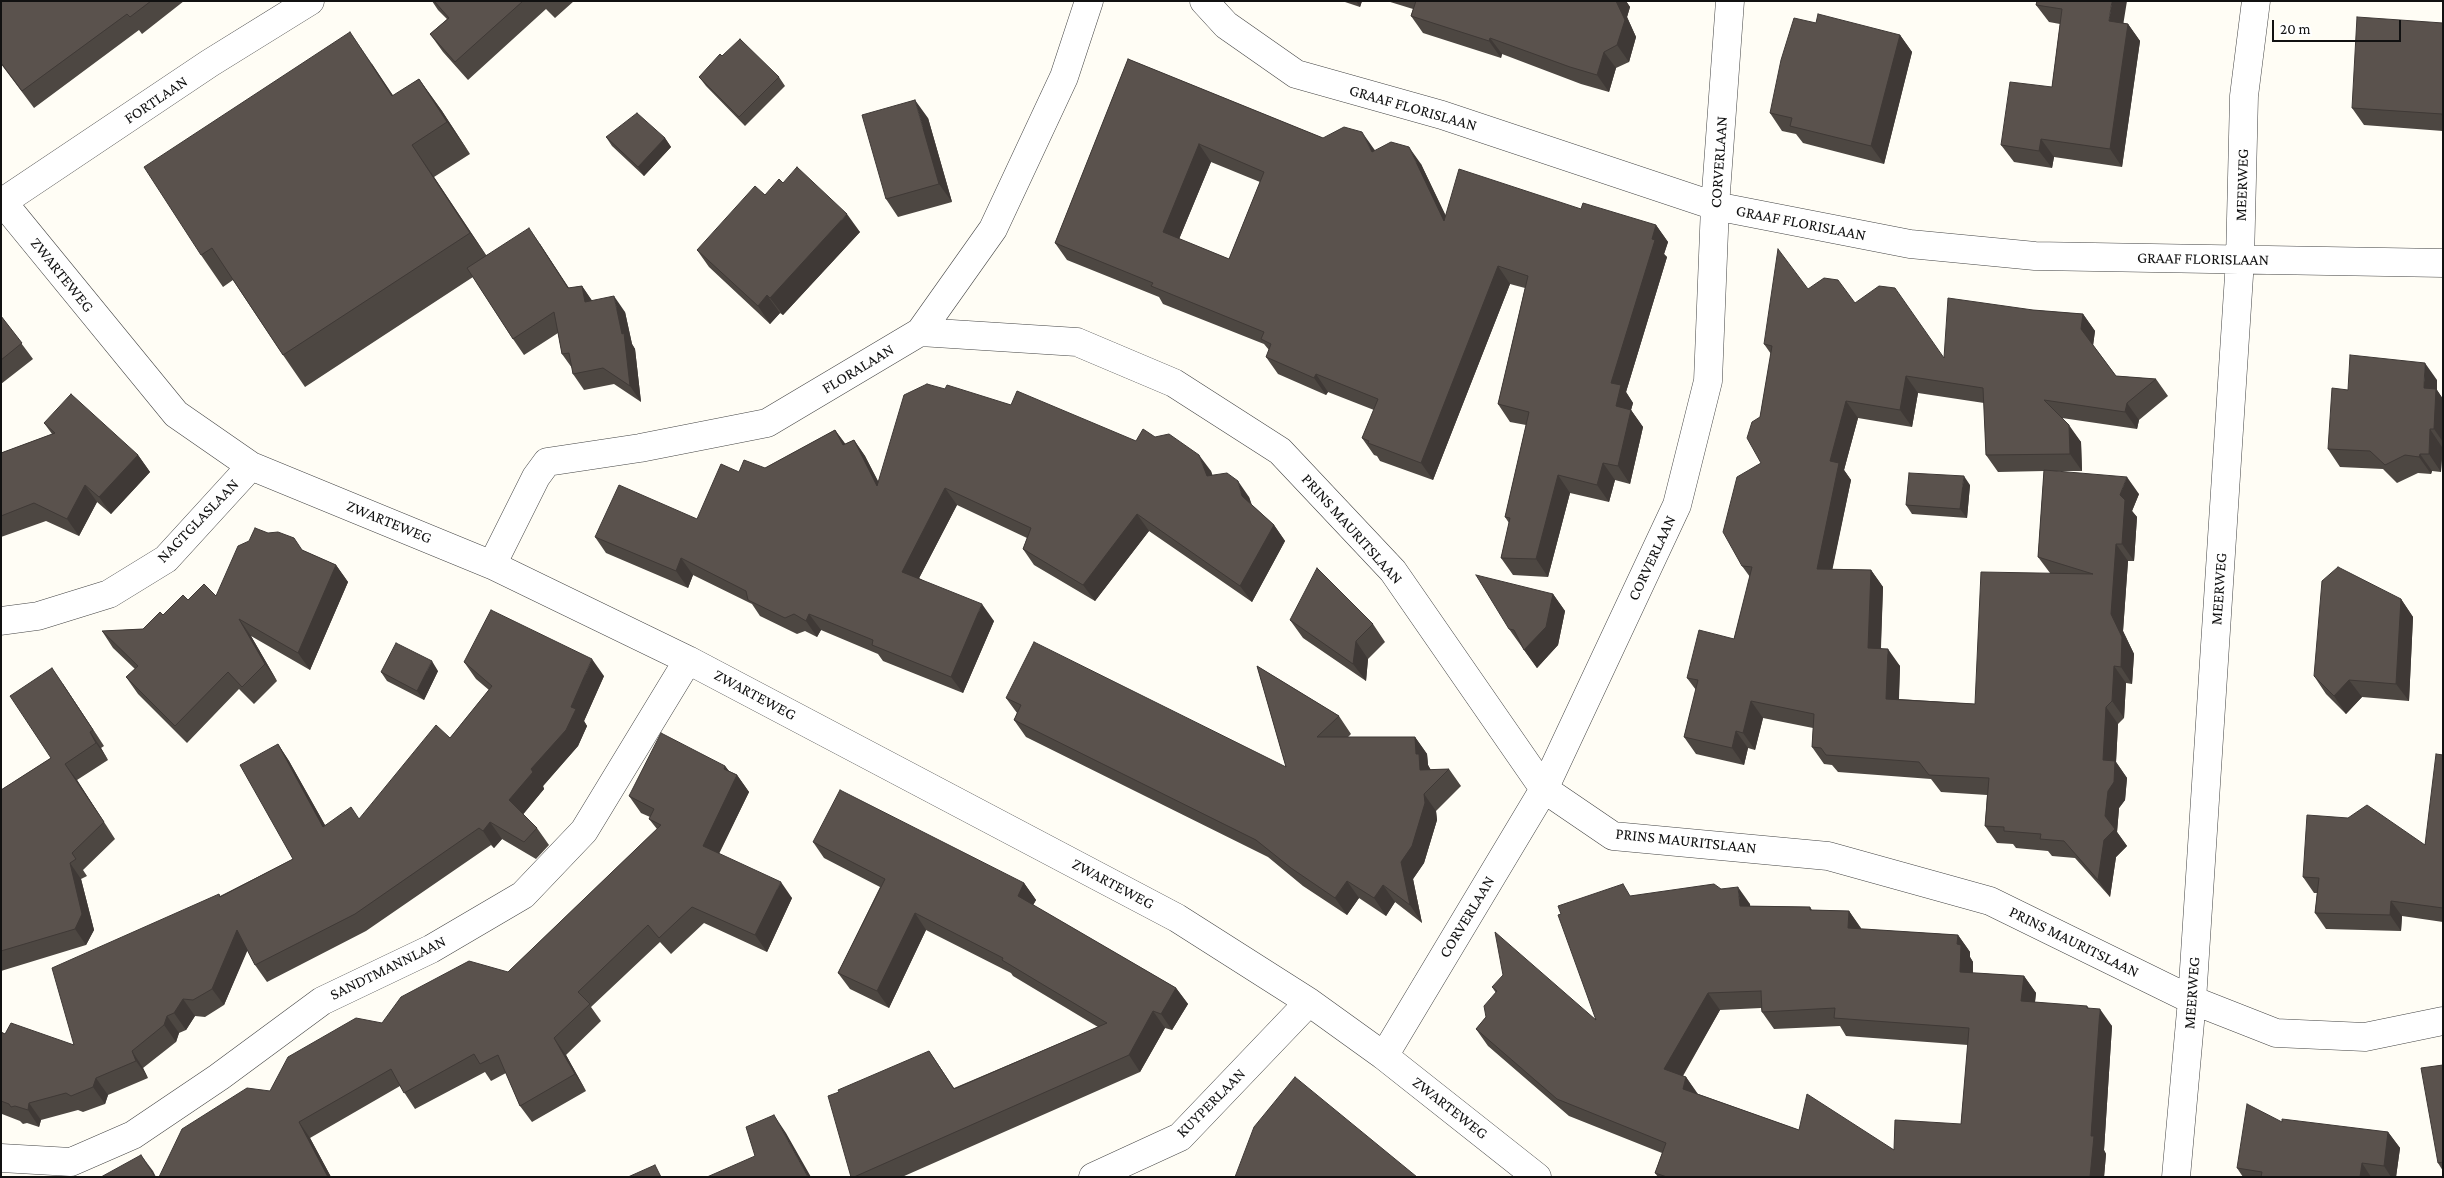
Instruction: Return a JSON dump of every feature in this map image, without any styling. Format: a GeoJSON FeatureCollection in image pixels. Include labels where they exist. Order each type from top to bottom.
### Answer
{"type":"FeatureCollection","features":[{"type":"Feature","properties":{"kind":"street","name":"FORTLAAN"},"geometry":{"type":"LineString","coordinates":[[2,202],[210,63],[310,1]]}},
{"type":"Feature","properties":{"kind":"street","name":"FLORALAAN"},"geometry":{"type":"LineString","coordinates":[[492,565],[536,477],[547,462],[640,448],[767,423],[920,332],[993,229],[1064,77],[1089,1]]}},
{"type":"Feature","properties":{"kind":"street","name":"GRAAF FLORISLAAN"},"geometry":{"type":"LineString","coordinates":[[1204,1],[1226,25],[1296,74],[1442,115],[1716,206],[1910,244],[2035,256],[2443,263]]}},
{"type":"Feature","properties":{"kind":"street","name":"CORVERLAAN"},"geometry":{"type":"LineString","coordinates":[[1384,1056],[1544,789],[1677,505],[1708,381],[1716,206],[1730,1]]}},
{"type":"Feature","properties":{"kind":"street","name":"MEERWEG"},"geometry":{"type":"LineString","coordinates":[[2176,1177],[2192,1000],[2240,260],[2244,96],[2256,1]]}},
{"type":"Feature","properties":{"kind":"street","name":"ZWARTEWEG"},"geometry":{"type":"LineString","coordinates":[[2,202],[176,414],[251,466],[492,565],[688,660],[1177,918],[1309,1002],[1384,1056],[1537,1177]]}},
{"type":"Feature","properties":{"kind":"street","name":"PRINS MAURITSLAAN"},"geometry":{"type":"LineString","coordinates":[[920,332],[1077,342],[1174,383],[1280,451],[1394,571],[1544,789],[1613,836],[1828,856],[1990,900],[2192,1000],[2276,1032],[2365,1037],[2443,1021]]}},
{"type":"Feature","properties":{"kind":"street","name":"NAGTGLASLAAN"},"geometry":{"type":"LineString","coordinates":[[1,621],[38,616],[109,594],[166,559],[251,466]]}},
{"type":"Feature","properties":{"kind":"street","name":"SANDTMANNLAAN"},"geometry":{"type":"LineString","coordinates":[[1,1158],[70,1162],[133,1135],[219,1077],[322,1001],[431,949],[523,895],[584,831],[688,660]]}},
{"type":"Feature","properties":{"kind":"street","name":"KUYPERLAAN"},"geometry":{"type":"LineString","coordinates":[[1093,1177],[1180,1137],[1309,1002]]}},
{"type":"Feature","properties":{"kind":"building"},"geometry":{"type":"Polygon","coordinates":[[[1,1],[151,1],[130,17],[127,14],[22,91],[1,63],[1,1]]]}},
{"type":"Feature","properties":{"kind":"building"},"geometry":{"type":"Polygon","coordinates":[[[434,1],[523,1],[455,62],[430,34],[449,18],[434,1]]]}},
{"type":"Feature","properties":{"kind":"building"},"geometry":{"type":"Polygon","coordinates":[[[1416,1],[1616,1],[1625,20],[1617,45],[1604,52],[1597,75],[1490,38],[1489,41],[1411,16],[1416,1]]]}},
{"type":"Feature","properties":{"kind":"building"},"geometry":{"type":"Polygon","coordinates":[[[2037,1],[2112,1],[2109,21],[2128,24],[2110,149],[2041,139],[2039,151],[2001,145],[2010,82],[2052,87],[2062,9],[2036,5],[2037,1]]]}},
{"type":"Feature","properties":{"kind":"building"},"geometry":{"type":"Polygon","coordinates":[[[1818,14],[1900,35],[1871,146],[1790,126],[1792,118],[1770,113],[1781,60],[1794,18],[1816,23],[1818,14]]]}},
{"type":"Feature","properties":{"kind":"building"},"geometry":{"type":"Polygon","coordinates":[[[2357,17],[2443,23],[2443,119],[2442,114],[2352,108],[2357,17]]]}},
{"type":"Feature","properties":{"kind":"building"},"geometry":{"type":"Polygon","coordinates":[[[350,32],[392,96],[419,79],[447,122],[412,145],[470,233],[283,355],[212,248],[201,255],[144,167],[350,32]]]}},
{"type":"Feature","properties":{"kind":"building"},"geometry":{"type":"Polygon","coordinates":[[[740,39],[779,77],[739,117],[699,77],[720,54],[722,56],[740,39]]]}},
{"type":"Feature","properties":{"kind":"building"},"geometry":{"type":"Polygon","coordinates":[[[1128,59],[1323,138],[1344,127],[1362,132],[1372,152],[1391,142],[1409,147],[1444,221],[1459,169],[1581,209],[1583,203],[1656,225],[1652,239],[1655,240],[1611,383],[1621,385],[1616,406],[1631,410],[1618,466],[1603,463],[1597,485],[1558,475],[1536,559],[1501,558],[1510,518],[1505,517],[1529,412],[1498,404],[1528,276],[1498,266],[1421,463],[1368,443],[1369,441],[1362,438],[1378,399],[1316,374],[1314,378],[1266,357],[1271,344],[1261,339],[1264,332],[1151,286],[1153,283],[1055,243],[1128,59]],[[1199,144],[1163,232],[1229,259],[1264,172],[1199,144]]]}},
{"type":"Feature","properties":{"kind":"building"},"geometry":{"type":"Polygon","coordinates":[[[915,100],[939,184],[886,199],[862,115],[915,100]]]}},
{"type":"Feature","properties":{"kind":"building"},"geometry":{"type":"Polygon","coordinates":[[[637,113],[665,138],[638,167],[606,137],[637,113]]]}},
{"type":"Feature","properties":{"kind":"building"},"geometry":{"type":"Polygon","coordinates":[[[797,167],[847,214],[770,298],[767,295],[758,306],[697,250],[755,186],[765,195],[779,179],[783,183],[797,167]]]}},
{"type":"Feature","properties":{"kind":"building"},"geometry":{"type":"Polygon","coordinates":[[[529,228],[568,288],[582,286],[585,302],[614,296],[622,334],[624,333],[630,386],[603,368],[573,374],[569,353],[562,354],[554,312],[513,339],[467,268],[529,228]]]}},
{"type":"Feature","properties":{"kind":"building"},"geometry":{"type":"Polygon","coordinates":[[[1778,249],[1808,289],[1824,278],[1838,280],[1855,303],[1879,286],[1895,288],[1944,358],[1948,298],[2033,310],[2083,314],[2081,329],[2116,376],[2156,379],[2127,403],[2125,412],[2044,400],[2069,425],[2070,454],[1986,455],[1983,388],[1906,376],[1900,410],[1846,401],[1830,461],[1839,463],[1817,569],[1871,570],[1868,648],[1888,649],[1886,699],[1975,704],[1981,572],[2093,574],[2038,557],[2044,470],[2127,477],[2120,495],[2125,500],[2122,544],[2116,544],[2111,614],[2122,637],[2121,667],[2114,666],[2112,701],[2106,707],[2103,760],[2115,761],[2114,782],[2108,791],[2105,816],[2115,829],[2104,840],[2098,880],[2064,841],[2040,839],[2041,834],[2004,831],[2004,827],[1985,826],[1989,778],[1929,775],[1919,762],[1826,755],[1821,748],[1812,747],[1814,714],[1751,701],[1743,733],[1736,731],[1732,748],[1684,737],[1698,680],[1687,678],[1699,630],[1734,639],[1752,567],[1742,566],[1723,532],[1737,477],[1761,463],[1747,438],[1752,422],[1760,417],[1772,346],[1764,344],[1778,249]]]}},
{"type":"Feature","properties":{"kind":"building"},"geometry":{"type":"Polygon","coordinates":[[[1,316],[22,343],[1,360],[1,316]]]}},
{"type":"Feature","properties":{"kind":"building"},"geometry":{"type":"Polygon","coordinates":[[[2350,355],[2425,363],[2424,388],[2436,389],[2434,429],[2430,429],[2429,454],[2420,454],[2419,457],[2405,455],[2385,465],[2370,451],[2328,449],[2332,388],[2348,390],[2350,355]]]}},
{"type":"Feature","properties":{"kind":"building"},"geometry":{"type":"Polygon","coordinates":[[[927,384],[945,389],[947,385],[1011,405],[1017,391],[1136,441],[1143,429],[1155,437],[1169,434],[1199,455],[1207,476],[1227,473],[1238,481],[1242,496],[1274,525],[1240,586],[1137,514],[1083,585],[1023,549],[1031,528],[945,488],[902,572],[982,604],[951,677],[872,645],[873,640],[809,614],[806,621],[794,614],[785,618],[748,600],[746,591],[681,558],[676,571],[595,537],[619,485],[697,519],[721,464],[739,472],[744,460],[765,468],[835,430],[843,445],[854,440],[877,486],[904,395],[927,384]]]}},
{"type":"Feature","properties":{"kind":"building"},"geometry":{"type":"Polygon","coordinates":[[[71,394],[138,455],[99,497],[85,485],[67,519],[34,503],[1,516],[1,453],[55,433],[44,423],[71,394]]]}},
{"type":"Feature","properties":{"kind":"building"},"geometry":{"type":"Polygon","coordinates":[[[1909,473],[1964,476],[1960,509],[1906,505],[1909,473]]]}},
{"type":"Feature","properties":{"kind":"building"},"geometry":{"type":"Polygon","coordinates":[[[255,528],[268,533],[278,532],[294,538],[302,550],[336,565],[298,653],[239,619],[265,664],[242,687],[228,672],[175,726],[126,677],[138,666],[102,631],[143,629],[160,612],[163,615],[183,595],[188,600],[204,584],[216,596],[238,546],[249,541],[255,528]]]}},
{"type":"Feature","properties":{"kind":"building"},"geometry":{"type":"Polygon","coordinates":[[[2338,567],[2401,599],[2396,684],[2349,680],[2334,696],[2314,676],[2322,581],[2338,567]]]}},
{"type":"Feature","properties":{"kind":"building"},"geometry":{"type":"Polygon","coordinates":[[[1317,568],[1373,624],[1356,641],[1353,664],[1290,620],[1317,568]]]}},
{"type":"Feature","properties":{"kind":"building"},"geometry":{"type":"Polygon","coordinates":[[[1476,575],[1553,594],[1546,627],[1524,650],[1514,630],[1509,629],[1476,575]]]}},
{"type":"Feature","properties":{"kind":"building"},"geometry":{"type":"Polygon","coordinates":[[[491,610],[592,659],[571,707],[576,709],[566,730],[531,769],[533,772],[509,800],[537,828],[524,842],[490,822],[483,831],[479,828],[355,914],[255,965],[237,930],[212,989],[193,1000],[183,999],[174,1013],[167,1016],[164,1025],[132,1051],[136,1061],[96,1078],[93,1087],[71,1096],[66,1093],[29,1103],[28,1110],[15,1106],[11,1107],[9,1104],[1,1101],[1,1032],[5,1034],[11,1023],[74,1045],[52,968],[219,894],[220,897],[293,859],[240,765],[278,744],[323,827],[351,807],[359,819],[436,725],[450,738],[492,686],[464,662],[491,610]]]}},
{"type":"Feature","properties":{"kind":"building"},"geometry":{"type":"Polygon","coordinates":[[[1034,642],[1286,767],[1257,666],[1339,716],[1317,737],[1415,737],[1416,754],[1419,754],[1420,770],[1449,769],[1424,794],[1425,803],[1412,846],[1401,862],[1410,905],[1383,885],[1374,898],[1347,881],[1335,898],[1291,868],[1256,840],[1014,720],[1021,705],[1006,698],[1034,642]]]}},
{"type":"Feature","properties":{"kind":"building"},"geometry":{"type":"Polygon","coordinates":[[[396,643],[432,661],[417,691],[381,672],[396,643]]]}},
{"type":"Feature","properties":{"kind":"building"},"geometry":{"type":"Polygon","coordinates":[[[52,668],[93,730],[90,732],[96,743],[65,764],[104,822],[72,853],[76,859],[70,863],[82,914],[75,929],[1,951],[1,790],[51,758],[10,696],[52,668]]]}},
{"type":"Feature","properties":{"kind":"building"},"geometry":{"type":"Polygon","coordinates":[[[661,733],[725,766],[724,769],[737,775],[703,846],[781,882],[755,935],[692,907],[659,938],[648,925],[578,992],[590,1004],[554,1038],[575,1074],[520,1106],[498,1055],[480,1064],[474,1054],[404,1093],[391,1069],[299,1122],[328,1177],[159,1177],[182,1129],[247,1088],[270,1091],[288,1057],[356,1018],[382,1023],[401,997],[469,961],[508,972],[661,825],[649,819],[654,809],[629,796],[661,733]]]}},
{"type":"Feature","properties":{"kind":"building"},"geometry":{"type":"Polygon","coordinates":[[[2436,754],[2443,755],[2443,908],[2391,901],[2390,915],[2315,913],[2319,878],[2303,877],[2307,815],[2348,818],[2367,805],[2425,845],[2436,754]]]}},
{"type":"Feature","properties":{"kind":"building"},"geometry":{"type":"Polygon","coordinates":[[[840,790],[1024,883],[1018,896],[1176,988],[1161,1014],[1153,1011],[1129,1055],[851,1177],[828,1096],[929,1051],[954,1089],[1107,1023],[1002,960],[1003,958],[915,913],[877,991],[838,973],[885,879],[813,842],[840,790]]]}},
{"type":"Feature","properties":{"kind":"building"},"geometry":{"type":"Polygon","coordinates":[[[1623,884],[1630,896],[1714,884],[1721,889],[1738,887],[1740,906],[1810,907],[1810,910],[1849,911],[1848,928],[1958,935],[1957,944],[1961,945],[1960,972],[2024,976],[2021,1001],[2087,1006],[2087,1008],[2100,1009],[2091,1136],[2094,1136],[2090,1177],[1667,1177],[1655,1173],[1666,1143],[1557,1099],[1476,1029],[1486,1017],[1484,1006],[1497,991],[1492,987],[1503,975],[1495,932],[1596,1020],[1558,915],[1561,914],[1558,906],[1623,884]],[[1761,991],[1708,993],[1664,1069],[1686,1077],[1683,1089],[1799,1130],[1807,1094],[1894,1150],[1895,1120],[1961,1124],[1969,1028],[1834,1018],[1835,1008],[1762,1012],[1761,991]]]}},
{"type":"Feature","properties":{"kind":"building"},"geometry":{"type":"Polygon","coordinates":[[[2443,1065],[2443,1162],[2438,1163],[2421,1068],[2443,1065]]]}},
{"type":"Feature","properties":{"kind":"building"},"geometry":{"type":"Polygon","coordinates":[[[1295,1077],[1417,1177],[1235,1177],[1254,1127],[1295,1077]]]}},
{"type":"Feature","properties":{"kind":"building"},"geometry":{"type":"Polygon","coordinates":[[[2247,1104],[2282,1122],[2282,1119],[2388,1132],[2384,1166],[2362,1163],[2360,1177],[2261,1177],[2262,1172],[2237,1168],[2247,1104]]]}},
{"type":"Feature","properties":{"kind":"building"},"geometry":{"type":"Polygon","coordinates":[[[774,1115],[808,1177],[707,1177],[755,1156],[746,1127],[774,1115]]]}},
{"type":"Feature","properties":{"kind":"building"},"geometry":{"type":"Polygon","coordinates":[[[141,1155],[155,1177],[101,1177],[141,1155]]]}},
{"type":"Feature","properties":{"kind":"building"},"geometry":{"type":"Polygon","coordinates":[[[655,1165],[661,1177],[628,1177],[655,1165]]]}}]}
